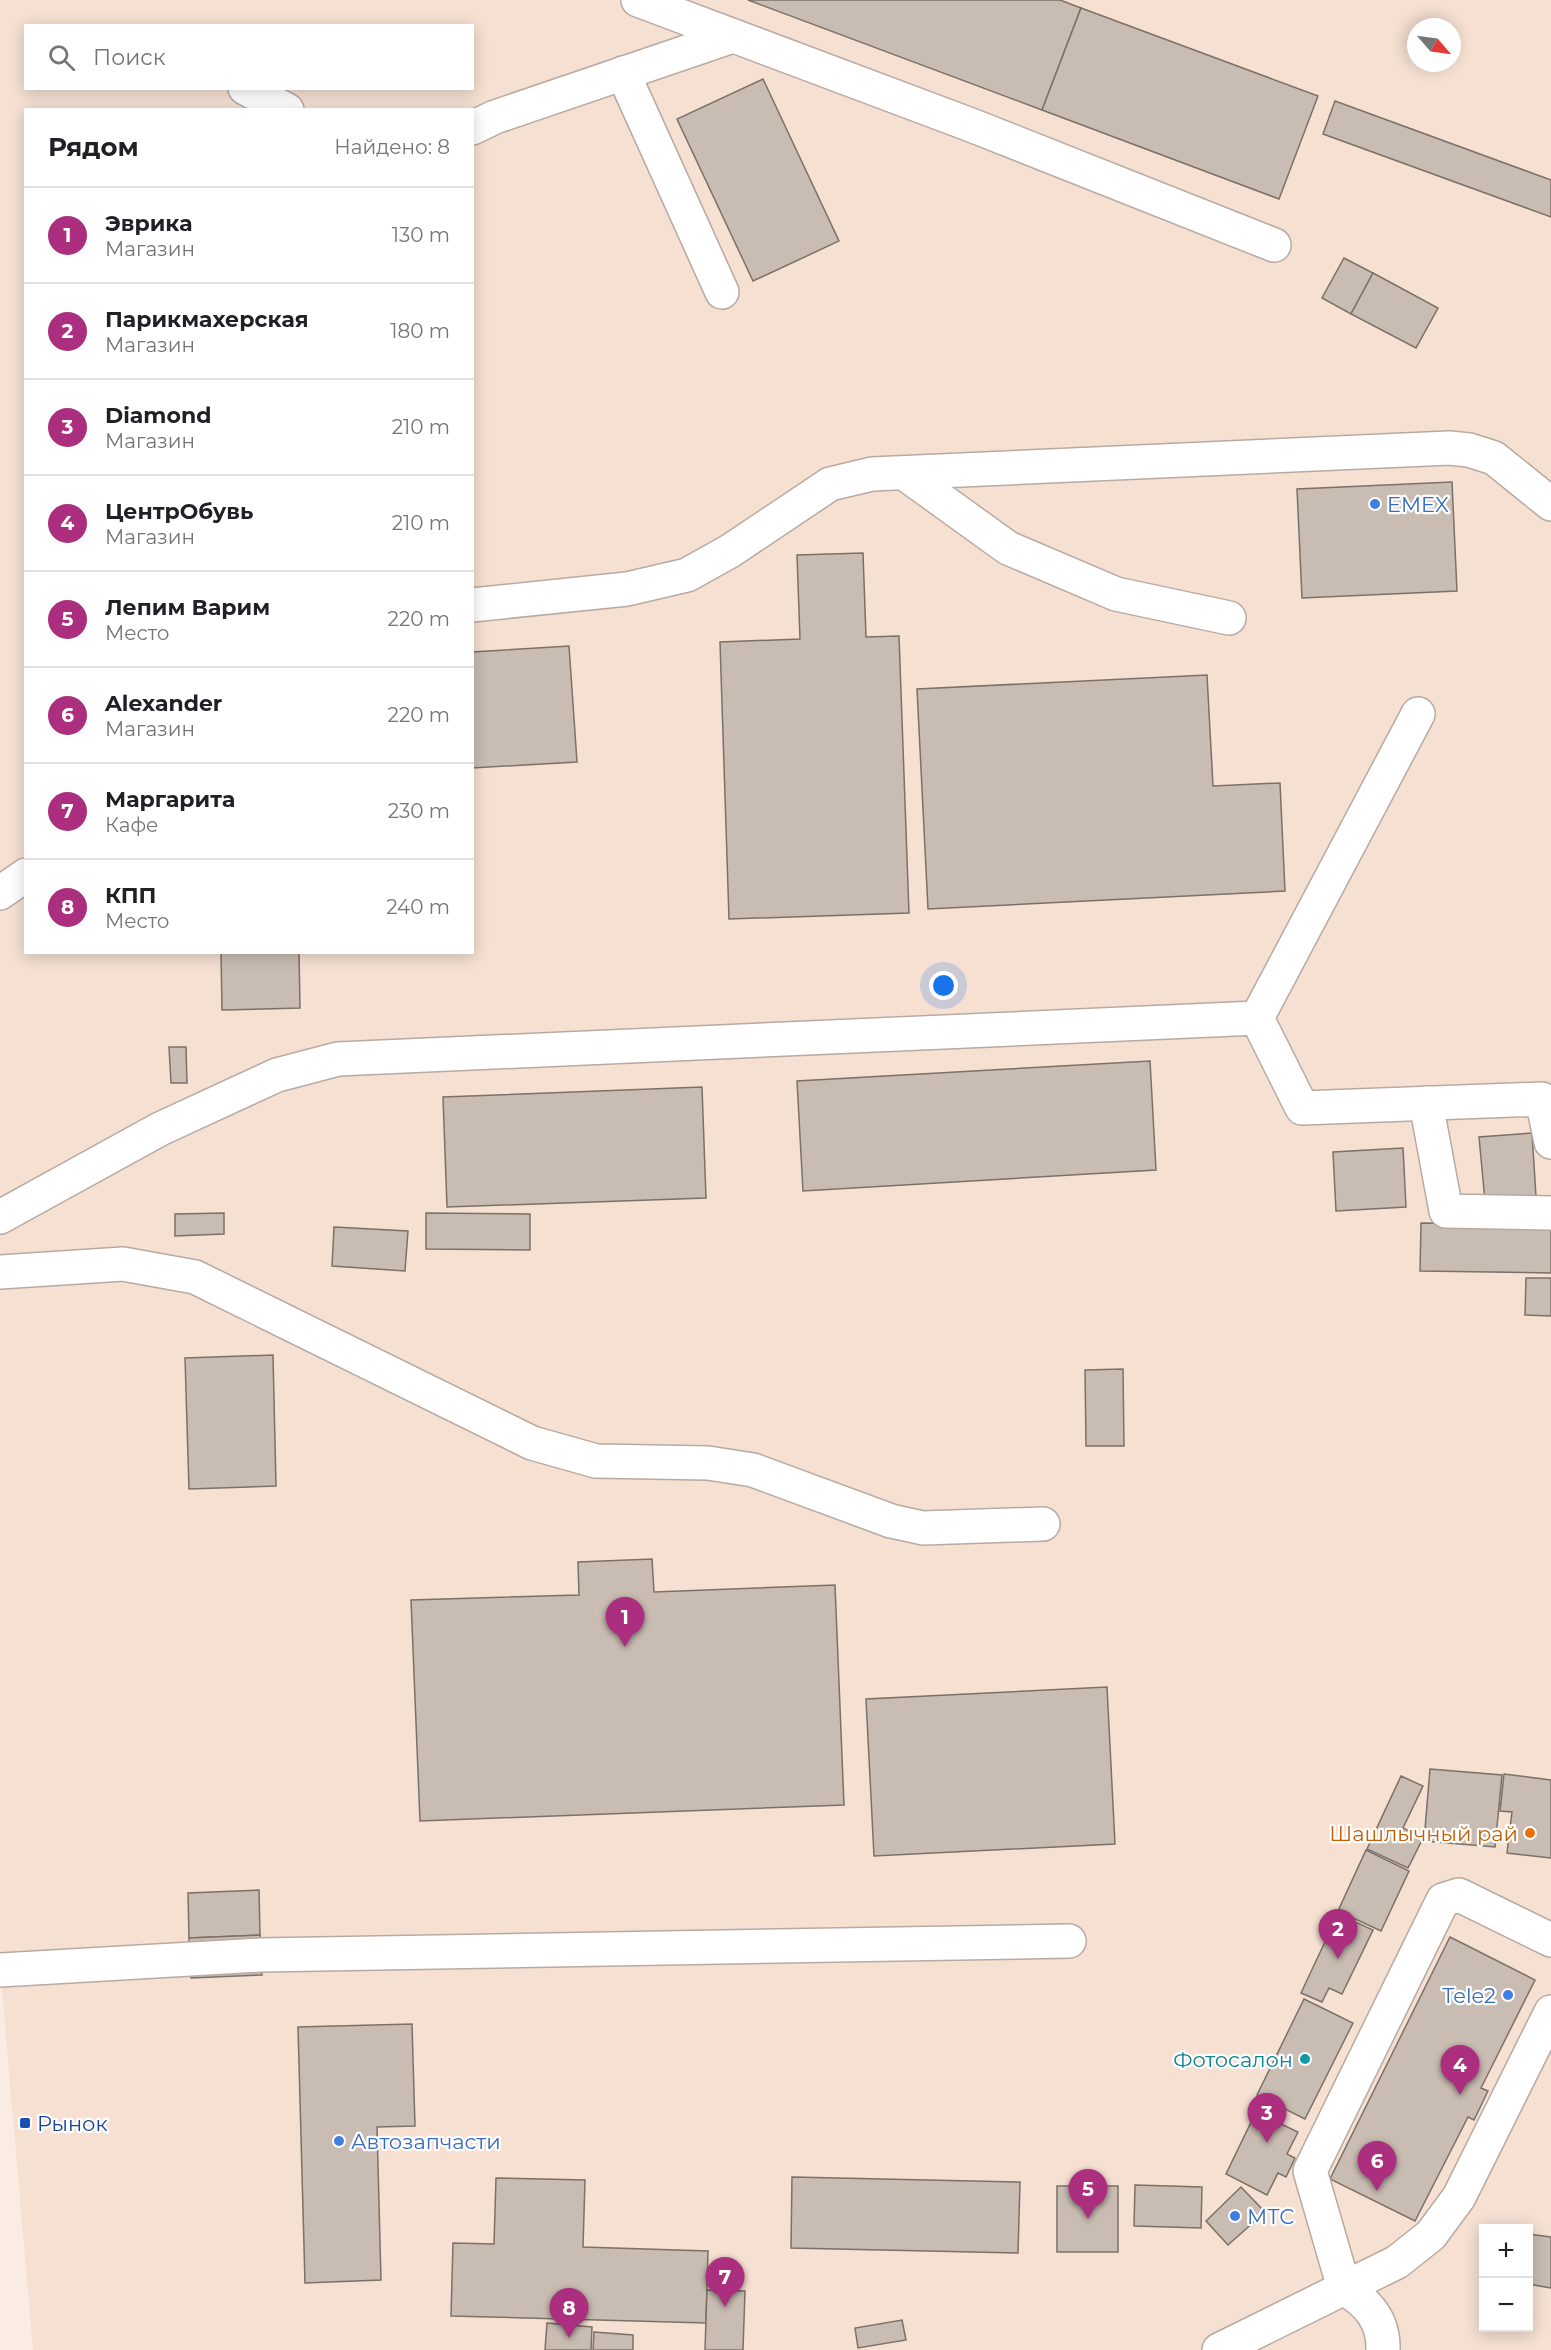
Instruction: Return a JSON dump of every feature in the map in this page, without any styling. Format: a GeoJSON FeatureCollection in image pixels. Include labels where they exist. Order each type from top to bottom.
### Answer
{"type":"FeatureCollection","features":[{"type":"Feature","properties":{"kind":"lane"},"geometry":{"type":"LineString","coordinates":[[638,0],[971,125],[1274,245]]}},
{"type":"Feature","properties":{"kind":"lane"},"geometry":{"type":"LineString","coordinates":[[474,127],[495,117],[733,36]]}},
{"type":"Feature","properties":{"kind":"lane"},"geometry":{"type":"LineString","coordinates":[[623,73],[722,292]]}},
{"type":"Feature","properties":{"kind":"lane"},"geometry":{"type":"LineString","coordinates":[[249,90],[283,108]]}},
{"type":"Feature","properties":{"kind":"lane"},"geometry":{"type":"LineString","coordinates":[[474,605],[627,590],[687,575],[729,551],[830,484],[872,474],[1449,448],[1469,450],[1494,458],[1550,502]]}},
{"type":"Feature","properties":{"kind":"lane"},"geometry":{"type":"LineString","coordinates":[[904,473],[1008,548],[1116,594],[1229,618]]}},
{"type":"Feature","properties":{"kind":"lane"},"geometry":{"type":"LineString","coordinates":[[1257,1018],[1418,714]]}},
{"type":"Feature","properties":{"kind":"lane"},"geometry":{"type":"LineString","coordinates":[[0,893],[24,876]]}},
{"type":"Feature","properties":{"kind":"lane"},"geometry":{"type":"LineString","coordinates":[[1257,1018],[1302,1108],[1542,1099],[1551,1142]]}},
{"type":"Feature","properties":{"kind":"lane"},"geometry":{"type":"LineString","coordinates":[[0,1217],[159,1129],[277,1075],[338,1059],[1257,1018]]}},
{"type":"Feature","properties":{"kind":"lane"},"geometry":{"type":"LineString","coordinates":[[1426,1103],[1446,1211],[1551,1213]]}},
{"type":"Feature","properties":{"kind":"lane"},"geometry":{"type":"LineString","coordinates":[[0,1272],[123,1264],[195,1277],[532,1443],[596,1461],[708,1463],[753,1470],[891,1521],[923,1528],[1042,1524]]}},
{"type":"Feature","properties":{"kind":"lane"},"geometry":{"type":"LineString","coordinates":[[1383,2350],[1383,2337],[1376,2316],[1362,2300],[1344,2288],[1310,2171],[1443,1900],[1459,1895],[1551,1940]]}},
{"type":"Feature","properties":{"kind":"lane"},"geometry":{"type":"LineString","coordinates":[[0,1970],[261,1955],[1069,1941]]}},
{"type":"Feature","properties":{"kind":"lane"},"geometry":{"type":"LineString","coordinates":[[1219,2350],[1397,2262],[1431,2235],[1459,2197],[1551,2013]]}},
{"type":"Feature","properties":{"kind":"shaded area"},"geometry":{"type":"Polygon","coordinates":[[[0,0],[1551,0],[1551,2350],[33,2350],[0,1967],[0,0]]]}},
{"type":"Feature","properties":{"kind":"building"},"geometry":{"type":"Polygon","coordinates":[[[748,0],[1060,0],[1081,8],[1042,110],[748,0]]]}},
{"type":"Feature","properties":{"kind":"building"},"geometry":{"type":"Polygon","coordinates":[[[1081,8],[1318,96],[1279,199],[1042,110],[1081,8]]]}},
{"type":"Feature","properties":{"kind":"building"},"geometry":{"type":"Polygon","coordinates":[[[763,79],[839,241],[753,281],[677,119],[763,79]]]}},
{"type":"Feature","properties":{"kind":"building"},"geometry":{"type":"Polygon","coordinates":[[[1335,101],[1551,180],[1551,217],[1323,134],[1335,101]]]}},
{"type":"Feature","properties":{"kind":"building"},"geometry":{"type":"Polygon","coordinates":[[[1344,258],[1373,273],[1351,314],[1322,298],[1344,258]]]}},
{"type":"Feature","properties":{"kind":"building"},"geometry":{"type":"Polygon","coordinates":[[[1373,273],[1438,308],[1416,348],[1351,314],[1373,273]]]}},
{"type":"Feature","properties":{"kind":"building"},"geometry":{"type":"Polygon","coordinates":[[[1452,482],[1457,591],[1302,598],[1297,489],[1452,482]]]}},
{"type":"Feature","properties":{"kind":"building"},"geometry":{"type":"Polygon","coordinates":[[[863,553],[866,637],[899,636],[909,913],[729,919],[720,642],[800,639],[797,555],[863,553]]]}},
{"type":"Feature","properties":{"kind":"building"},"geometry":{"type":"Polygon","coordinates":[[[569,646],[577,762],[474,768],[474,652],[569,646]]]}},
{"type":"Feature","properties":{"kind":"building"},"geometry":{"type":"Polygon","coordinates":[[[1207,675],[1213,786],[1280,783],[1285,891],[928,909],[917,689],[1207,675]]]}},
{"type":"Feature","properties":{"kind":"building"},"geometry":{"type":"Polygon","coordinates":[[[221,954],[299,954],[300,1008],[222,1010],[221,954]]]}},
{"type":"Feature","properties":{"kind":"building"},"geometry":{"type":"Polygon","coordinates":[[[169,1047],[186,1047],[187,1083],[171,1083],[169,1047]]]}},
{"type":"Feature","properties":{"kind":"building"},"geometry":{"type":"Polygon","coordinates":[[[1150,1061],[1156,1170],[803,1191],[797,1081],[1150,1061]]]}},
{"type":"Feature","properties":{"kind":"building"},"geometry":{"type":"Polygon","coordinates":[[[702,1087],[706,1198],[447,1207],[443,1097],[702,1087]]]}},
{"type":"Feature","properties":{"kind":"building"},"geometry":{"type":"Polygon","coordinates":[[[1532,1133],[1536,1197],[1485,1201],[1479,1137],[1532,1133]]]}},
{"type":"Feature","properties":{"kind":"building"},"geometry":{"type":"Polygon","coordinates":[[[1403,1148],[1406,1207],[1336,1211],[1333,1152],[1403,1148]]]}},
{"type":"Feature","properties":{"kind":"building"},"geometry":{"type":"Polygon","coordinates":[[[224,1213],[224,1234],[175,1236],[175,1214],[224,1213]]]}},
{"type":"Feature","properties":{"kind":"building"},"geometry":{"type":"Polygon","coordinates":[[[426,1213],[530,1214],[530,1250],[426,1249],[426,1213]]]}},
{"type":"Feature","properties":{"kind":"building"},"geometry":{"type":"Polygon","coordinates":[[[1421,1223],[1551,1225],[1551,1273],[1420,1271],[1421,1223]]]}},
{"type":"Feature","properties":{"kind":"building"},"geometry":{"type":"Polygon","coordinates":[[[334,1227],[408,1231],[405,1271],[332,1266],[334,1227]]]}},
{"type":"Feature","properties":{"kind":"building"},"geometry":{"type":"Polygon","coordinates":[[[1526,1278],[1551,1278],[1551,1316],[1525,1315],[1526,1278]]]}},
{"type":"Feature","properties":{"kind":"building"},"geometry":{"type":"Polygon","coordinates":[[[273,1355],[276,1486],[189,1489],[185,1358],[273,1355]]]}},
{"type":"Feature","properties":{"kind":"building"},"geometry":{"type":"Polygon","coordinates":[[[1123,1369],[1124,1446],[1086,1446],[1085,1370],[1123,1369]]]}},
{"type":"Feature","properties":{"kind":"building"},"geometry":{"type":"Polygon","coordinates":[[[652,1559],[654,1592],[835,1585],[844,1805],[420,1821],[411,1600],[579,1595],[578,1562],[652,1559]]]}},
{"type":"Feature","properties":{"kind":"building"},"geometry":{"type":"Polygon","coordinates":[[[1107,1687],[1115,1844],[874,1856],[866,1699],[1107,1687]]]}},
{"type":"Feature","properties":{"kind":"building"},"geometry":{"type":"Polygon","coordinates":[[[1430,1769],[1502,1775],[1495,1847],[1424,1841],[1430,1769]]]}},
{"type":"Feature","properties":{"kind":"building","name":"Шашлычный рай"},"geometry":{"type":"Polygon","coordinates":[[[1504,1774],[1551,1780],[1551,1858],[1507,1853],[1512,1812],[1500,1811],[1504,1774]]]}},
{"type":"Feature","properties":{"kind":"building"},"geometry":{"type":"Polygon","coordinates":[[[1401,1776],[1423,1786],[1403,1828],[1423,1838],[1408,1868],[1367,1849],[1401,1776]]]}},
{"type":"Feature","properties":{"kind":"building"},"geometry":{"type":"Polygon","coordinates":[[[1366,1850],[1409,1871],[1381,1931],[1338,1911],[1366,1850]]]}},
{"type":"Feature","properties":{"kind":"building"},"geometry":{"type":"Polygon","coordinates":[[[259,1890],[260,1935],[189,1938],[188,1893],[259,1890]]]}},
{"type":"Feature","properties":{"kind":"building"},"geometry":{"type":"Polygon","coordinates":[[[1338,1914],[1373,1930],[1342,1994],[1329,1988],[1322,2002],[1301,1993],[1338,1914]]]}},
{"type":"Feature","properties":{"kind":"building"},"geometry":{"type":"Polygon","coordinates":[[[260,1935],[262,1975],[191,1978],[189,1938],[260,1935]]]}},
{"type":"Feature","properties":{"kind":"building"},"geometry":{"type":"Polygon","coordinates":[[[1450,1937],[1535,1980],[1481,2088],[1488,2091],[1474,2120],[1468,2117],[1415,2221],[1330,2179],[1450,1937]]]}},
{"type":"Feature","properties":{"kind":"building","name":"Фотосалон"},"geometry":{"type":"Polygon","coordinates":[[[1304,1999],[1353,2023],[1305,2119],[1257,2095],[1304,1999]]]}},
{"type":"Feature","properties":{"kind":"building","name":"Автозапчасти"},"geometry":{"type":"Polygon","coordinates":[[[412,2024],[415,2126],[377,2127],[381,2280],[305,2283],[298,2027],[412,2024]]]}},
{"type":"Feature","properties":{"kind":"building"},"geometry":{"type":"Polygon","coordinates":[[[1256,2112],[1298,2132],[1287,2154],[1295,2158],[1286,2177],[1278,2173],[1267,2195],[1226,2174],[1256,2112]]]}},
{"type":"Feature","properties":{"kind":"building"},"geometry":{"type":"Polygon","coordinates":[[[792,2177],[1020,2182],[1018,2253],[791,2248],[792,2177]]]}},
{"type":"Feature","properties":{"kind":"building"},"geometry":{"type":"Polygon","coordinates":[[[496,2178],[585,2180],[583,2247],[708,2251],[706,2323],[451,2316],[453,2243],[494,2244],[496,2178]]]}},
{"type":"Feature","properties":{"kind":"building"},"geometry":{"type":"Polygon","coordinates":[[[1135,2185],[1202,2187],[1201,2228],[1134,2226],[1135,2185]]]}},
{"type":"Feature","properties":{"kind":"building"},"geometry":{"type":"Polygon","coordinates":[[[1057,2186],[1118,2186],[1118,2252],[1057,2252],[1057,2186]]]}},
{"type":"Feature","properties":{"kind":"building","name":"МТС"},"geometry":{"type":"Polygon","coordinates":[[[1241,2187],[1265,2212],[1228,2245],[1206,2221],[1241,2187]]]}},
{"type":"Feature","properties":{"kind":"building"},"geometry":{"type":"Polygon","coordinates":[[[1533,2235],[1551,2237],[1551,2288],[1533,2285],[1533,2235]]]}},
{"type":"Feature","properties":{"kind":"building"},"geometry":{"type":"Polygon","coordinates":[[[707,2290],[745,2291],[743,2350],[705,2350],[707,2290]]]}},
{"type":"Feature","properties":{"kind":"building"},"geometry":{"type":"Polygon","coordinates":[[[902,2320],[906,2340],[858,2348],[855,2328],[902,2320]]]}},
{"type":"Feature","properties":{"kind":"building"},"geometry":{"type":"Polygon","coordinates":[[[547,2323],[592,2327],[591,2350],[545,2350],[547,2323]]]}},
{"type":"Feature","properties":{"kind":"building"},"geometry":{"type":"Polygon","coordinates":[[[594,2332],[633,2335],[633,2350],[593,2350],[594,2332]]]}},
{"type":"Feature","properties":{"kind":"place","name":"EMEX"},"geometry":{"type":"Point","coordinates":[1375,504]}},
{"type":"Feature","properties":{"kind":"place","name":"Эврика"},"geometry":{"type":"Point","coordinates":[625,1647]}},
{"type":"Feature","properties":{"kind":"place","name":"Шашлычный рай"},"geometry":{"type":"Point","coordinates":[1530,1833]}},
{"type":"Feature","properties":{"kind":"place","name":"Парикмахерская"},"geometry":{"type":"Point","coordinates":[1338,1959]}},
{"type":"Feature","properties":{"kind":"place","name":"Tele2"},"geometry":{"type":"Point","coordinates":[1508,1995]}},
{"type":"Feature","properties":{"kind":"place","name":"Фотосалон"},"geometry":{"type":"Point","coordinates":[1305,2059]}},
{"type":"Feature","properties":{"kind":"place","name":"ЦентрОбувь"},"geometry":{"type":"Point","coordinates":[1460,2095]}},
{"type":"Feature","properties":{"kind":"place","name":"Рынок"},"geometry":{"type":"Point","coordinates":[25,2123]}},
{"type":"Feature","properties":{"kind":"place","name":"Автозапчасти"},"geometry":{"type":"Point","coordinates":[339,2141]}},
{"type":"Feature","properties":{"kind":"place","name":"Diamond"},"geometry":{"type":"Point","coordinates":[1267,2143]}},
{"type":"Feature","properties":{"kind":"place","name":"Alexander"},"geometry":{"type":"Point","coordinates":[1377,2191]}},
{"type":"Feature","properties":{"kind":"place","name":"МТС"},"geometry":{"type":"Point","coordinates":[1235,2216]}},
{"type":"Feature","properties":{"kind":"place","name":"Лепим Варим"},"geometry":{"type":"Point","coordinates":[1088,2219]}},
{"type":"Feature","properties":{"kind":"place","name":"Маргарита"},"geometry":{"type":"Point","coordinates":[725,2307]}},
{"type":"Feature","properties":{"kind":"place","name":"КПП"},"geometry":{"type":"Point","coordinates":[569,2338]}}]}
